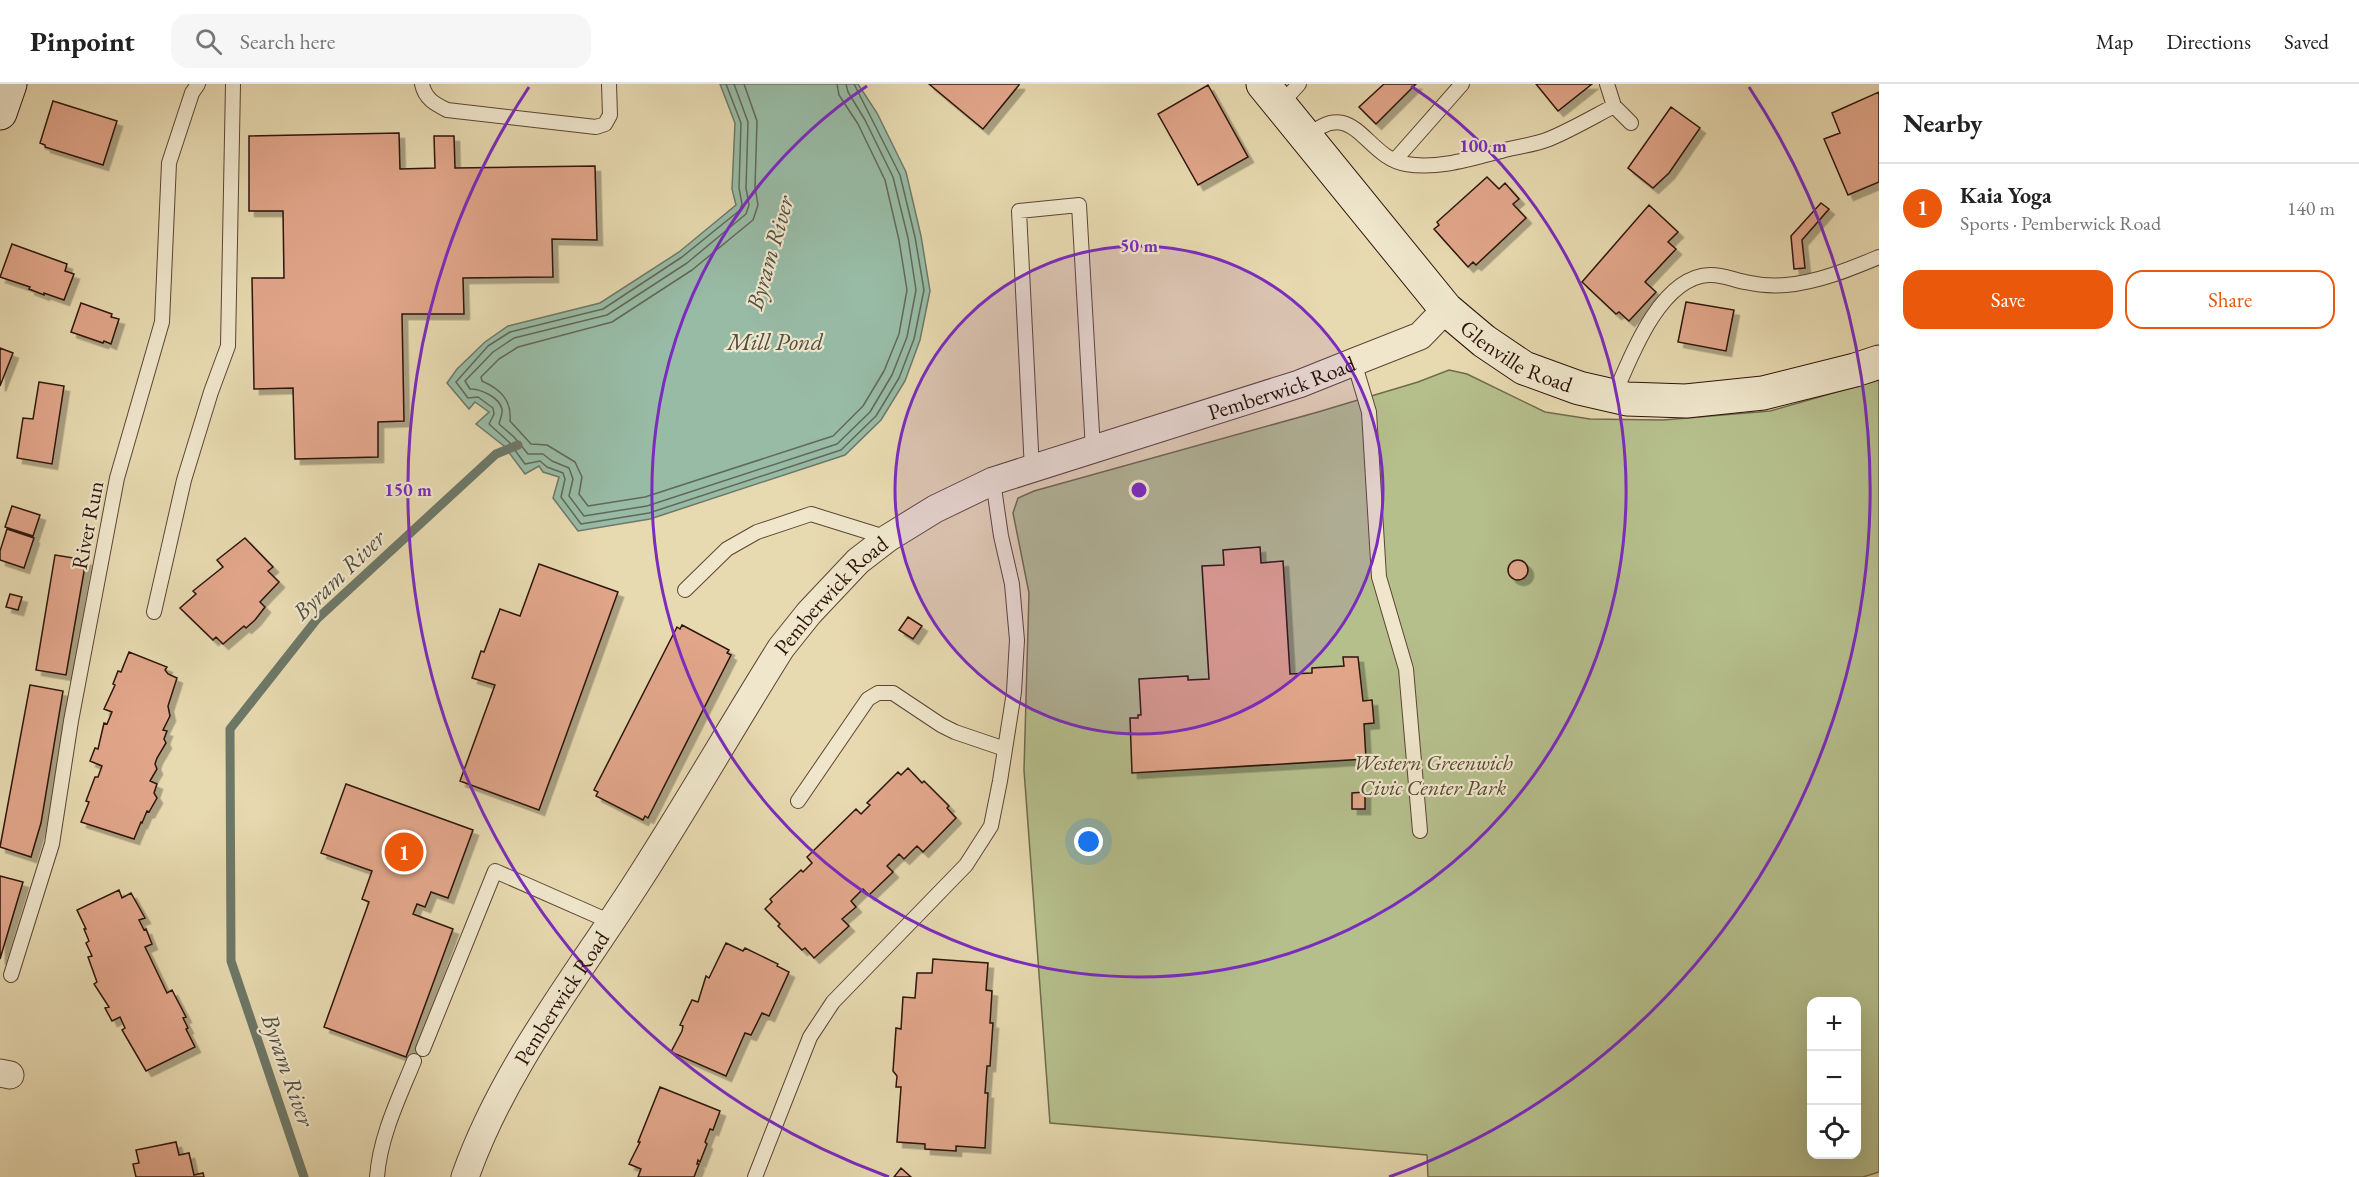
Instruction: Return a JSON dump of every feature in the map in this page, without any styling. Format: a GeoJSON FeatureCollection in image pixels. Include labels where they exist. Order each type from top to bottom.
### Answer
{"type":"FeatureCollection","features":[{"type":"Feature","properties":{"kind":"main road"},"geometry":{"type":"LineString","coordinates":[[0,113],[10,84]]}},
{"type":"Feature","properties":{"kind":"main road","name":"Glenville Road"},"geometry":{"type":"LineString","coordinates":[[1281,91],[1306,138],[1446,309],[1484,341],[1524,368],[1579,388],[1627,399],[1686,401],[1763,393],[1879,362]]}},
{"type":"Feature","properties":{"kind":"street","name":"Pemberwick Road"},"geometry":{"type":"LineString","coordinates":[[465,1177],[479,1139],[508,1081],[637,884],[781,648],[809,613],[858,561],[888,538],[935,509],[993,481],[1299,384],[1420,336],[1446,309]]}},
{"type":"Feature","properties":{"kind":"lane","name":"River Run"},"geometry":{"type":"LineString","coordinates":[[11,975],[52,844],[71,721],[117,478],[162,322],[169,162],[192,93],[198,84]]}},
{"type":"Feature","properties":{"kind":"lane"},"geometry":{"type":"LineString","coordinates":[[154,612],[184,480],[211,392],[228,346],[233,84]]}},
{"type":"Feature","properties":{"kind":"lane"},"geometry":{"type":"LineString","coordinates":[[422,84],[424,92],[432,102],[447,111],[596,127],[605,124],[610,115],[609,84]]}},
{"type":"Feature","properties":{"kind":"lane"},"geometry":{"type":"LineString","coordinates":[[1395,160],[1462,84]]}},
{"type":"Feature","properties":{"kind":"lane"},"geometry":{"type":"LineString","coordinates":[[1607,84],[1614,106],[1631,123]]}},
{"type":"Feature","properties":{"kind":"lane"},"geometry":{"type":"LineString","coordinates":[[1306,138],[1316,128],[1336,121],[1353,126],[1395,160],[1405,164],[1440,165],[1548,140],[1614,106]]}},
{"type":"Feature","properties":{"kind":"lane"},"geometry":{"type":"LineString","coordinates":[[1032,470],[1019,211],[1079,205],[1093,450]]}},
{"type":"Feature","properties":{"kind":"lane"},"geometry":{"type":"LineString","coordinates":[[1614,396],[1630,357],[1651,319],[1675,289],[1686,281],[1709,275],[1746,283],[1786,285],[1827,277],[1879,257]]}},
{"type":"Feature","properties":{"kind":"lane"},"geometry":{"type":"LineString","coordinates":[[1354,362],[1369,412],[1379,578],[1406,669],[1419,831]]}},
{"type":"Feature","properties":{"kind":"lane"},"geometry":{"type":"LineString","coordinates":[[755,1177],[810,1037],[833,1002],[966,865],[991,826],[1014,692],[1017,640],[1012,584],[1001,536],[993,481]]}},
{"type":"Feature","properties":{"kind":"lane"},"geometry":{"type":"LineString","coordinates":[[685,590],[727,549],[757,532],[811,514],[888,538]]}},
{"type":"Feature","properties":{"kind":"lane"},"geometry":{"type":"LineString","coordinates":[[798,801],[868,699],[878,693],[893,693],[941,725],[1005,749]]}},
{"type":"Feature","properties":{"kind":"lane"},"geometry":{"type":"LineString","coordinates":[[423,1048],[495,871],[611,922]]}},
{"type":"Feature","properties":{"kind":"lane"},"geometry":{"type":"LineString","coordinates":[[377,1177],[378,1159],[387,1129],[414,1060]]}},
{"type":"Feature","properties":{"kind":"green space","name":"Western Greenwich Civic Center Park"},"geometry":{"type":"Polygon","coordinates":[[[1449,370],[1467,374],[1545,412],[1590,419],[1663,420],[1770,411],[1879,380],[1879,1172],[1863,1177],[1428,1177],[1427,1155],[1050,1123],[1024,770],[1029,593],[1013,513],[1018,498],[1034,491],[1418,382],[1449,370]]]}},
{"type":"Feature","properties":{"kind":"water","name":"Mill Pond"},"geometry":{"type":"Polygon","coordinates":[[[720,84],[858,84],[877,113],[906,172],[921,236],[930,291],[920,340],[905,381],[881,420],[845,455],[650,519],[578,531],[553,498],[559,477],[543,472],[539,466],[525,474],[504,446],[476,424],[489,412],[475,402],[469,409],[447,383],[457,369],[485,342],[508,326],[600,303],[679,252],[736,205],[732,189],[735,123],[720,84]]]}},
{"type":"Feature","properties":{"kind":"building"},"geometry":{"type":"Polygon","coordinates":[[[929,84],[1019,84],[1019,85],[983,129],[929,84]]]}},
{"type":"Feature","properties":{"kind":"building"},"geometry":{"type":"Polygon","coordinates":[[[1384,84],[1416,84],[1376,124],[1359,107],[1384,84]]]}},
{"type":"Feature","properties":{"kind":"building"},"geometry":{"type":"Polygon","coordinates":[[[1536,84],[1592,84],[1558,111],[1536,84]]]}},
{"type":"Feature","properties":{"kind":"building"},"geometry":{"type":"Polygon","coordinates":[[[1208,85],[1248,157],[1198,185],[1158,114],[1208,85]]]}},
{"type":"Feature","properties":{"kind":"building"},"geometry":{"type":"Polygon","coordinates":[[[1879,92],[1879,182],[1848,195],[1824,139],[1840,133],[1832,113],[1879,92]]]}},
{"type":"Feature","properties":{"kind":"building"},"geometry":{"type":"Polygon","coordinates":[[[53,101],[117,121],[103,165],[45,147],[40,143],[53,101]]]}},
{"type":"Feature","properties":{"kind":"building"},"geometry":{"type":"Polygon","coordinates":[[[1671,107],[1700,128],[1669,173],[1653,188],[1628,168],[1671,107]]]}},
{"type":"Feature","properties":{"kind":"building"},"geometry":{"type":"Polygon","coordinates":[[[399,133],[400,169],[435,168],[434,136],[454,136],[455,168],[595,166],[597,240],[552,239],[553,277],[463,278],[464,314],[402,314],[404,421],[378,422],[378,457],[295,459],[293,388],[254,389],[252,278],[284,278],[283,211],[249,211],[249,136],[399,133]]]}},
{"type":"Feature","properties":{"kind":"building"},"geometry":{"type":"Polygon","coordinates":[[[1487,177],[1499,189],[1505,183],[1519,199],[1513,204],[1526,218],[1476,265],[1473,262],[1468,267],[1434,229],[1439,225],[1437,222],[1487,177]]]}},
{"type":"Feature","properties":{"kind":"building"},"geometry":{"type":"Polygon","coordinates":[[[1821,203],[1829,209],[1802,240],[1805,268],[1794,269],[1791,236],[1821,203]]]}},
{"type":"Feature","properties":{"kind":"building"},"geometry":{"type":"Polygon","coordinates":[[[1649,205],[1678,232],[1668,242],[1676,249],[1645,282],[1656,292],[1629,321],[1619,312],[1616,314],[1582,282],[1649,205]]]}},
{"type":"Feature","properties":{"kind":"building"},"geometry":{"type":"Polygon","coordinates":[[[12,244],[67,264],[65,271],[74,274],[64,300],[44,293],[44,295],[29,289],[30,287],[0,277],[12,244]]]}},
{"type":"Feature","properties":{"kind":"building"},"geometry":{"type":"Polygon","coordinates":[[[1686,302],[1734,310],[1726,351],[1678,342],[1686,302]]]}},
{"type":"Feature","properties":{"kind":"building"},"geometry":{"type":"Polygon","coordinates":[[[81,303],[112,314],[111,317],[119,319],[111,344],[71,332],[81,303]]]}},
{"type":"Feature","properties":{"kind":"building"},"geometry":{"type":"Polygon","coordinates":[[[0,348],[13,353],[0,386],[0,348]]]}},
{"type":"Feature","properties":{"kind":"building"},"geometry":{"type":"Polygon","coordinates":[[[39,382],[64,386],[52,464],[17,458],[23,418],[33,419],[39,382]]]}},
{"type":"Feature","properties":{"kind":"building"},"geometry":{"type":"Polygon","coordinates":[[[12,506],[40,515],[33,536],[5,527],[12,506]]]}},
{"type":"Feature","properties":{"kind":"building"},"geometry":{"type":"Polygon","coordinates":[[[7,529],[34,538],[24,568],[0,560],[0,551],[7,529]]]}},
{"type":"Feature","properties":{"kind":"building"},"geometry":{"type":"Polygon","coordinates":[[[245,538],[273,567],[268,571],[279,582],[260,602],[265,607],[255,620],[223,644],[216,637],[213,640],[180,608],[196,594],[193,591],[223,567],[217,560],[245,538]]]}},
{"type":"Feature","properties":{"kind":"building"},"geometry":{"type":"Polygon","coordinates":[[[1260,547],[1261,563],[1283,561],[1290,674],[1312,673],[1312,668],[1344,666],[1343,657],[1358,657],[1363,701],[1372,700],[1374,723],[1364,724],[1366,759],[1132,773],[1130,718],[1138,718],[1138,715],[1141,715],[1139,679],[1188,676],[1188,680],[1209,679],[1202,566],[1224,565],[1223,550],[1260,547]]]}},
{"type":"Feature","properties":{"kind":"building"},"geometry":{"type":"Polygon","coordinates":[[[55,555],[86,560],[66,675],[36,670],[55,555]]]}},
{"type":"Feature","properties":{"kind":"building"},"geometry":{"type":"Polygon","coordinates":[[[1518,560],[1525,563],[1528,570],[1525,577],[1518,580],[1511,577],[1508,570],[1511,563],[1518,560]]]}},
{"type":"Feature","properties":{"kind":"building"},"geometry":{"type":"Polygon","coordinates":[[[539,564],[618,592],[539,810],[460,781],[495,685],[472,678],[481,651],[484,652],[500,609],[520,616],[539,564]]]}},
{"type":"Feature","properties":{"kind":"building"},"geometry":{"type":"Polygon","coordinates":[[[10,594],[22,597],[18,610],[6,607],[10,594]]]}},
{"type":"Feature","properties":{"kind":"building"},"geometry":{"type":"Polygon","coordinates":[[[908,617],[922,626],[913,639],[899,630],[908,617]]]}},
{"type":"Feature","properties":{"kind":"building"},"geometry":{"type":"Polygon","coordinates":[[[682,625],[729,650],[727,653],[731,655],[648,818],[645,816],[643,820],[596,796],[598,792],[594,790],[677,627],[680,629],[682,625]]]}},
{"type":"Feature","properties":{"kind":"building"},"geometry":{"type":"Polygon","coordinates":[[[129,652],[167,667],[165,670],[168,674],[177,678],[168,706],[170,716],[163,730],[167,731],[164,739],[166,743],[157,758],[155,764],[157,769],[150,781],[157,784],[154,793],[157,798],[149,812],[147,811],[134,839],[81,822],[95,777],[98,777],[102,766],[90,761],[95,748],[98,749],[104,723],[107,724],[112,712],[104,709],[115,685],[113,684],[118,671],[121,672],[129,652]]]}},
{"type":"Feature","properties":{"kind":"building"},"geometry":{"type":"Polygon","coordinates":[[[30,685],[63,691],[41,823],[31,857],[0,847],[30,685]]]}},
{"type":"Feature","properties":{"kind":"building"},"geometry":{"type":"Polygon","coordinates":[[[908,768],[949,806],[947,808],[956,818],[923,852],[917,846],[904,859],[899,854],[887,866],[893,872],[869,895],[863,889],[851,901],[856,907],[842,919],[849,926],[814,958],[805,948],[802,950],[778,926],[780,924],[765,909],[772,902],[770,899],[801,870],[803,872],[812,863],[807,857],[856,809],[861,814],[870,805],[867,803],[898,772],[901,775],[908,768]]]}},
{"type":"Feature","properties":{"kind":"building"},"geometry":{"type":"Polygon","coordinates":[[[346,784],[473,830],[448,898],[431,892],[425,907],[417,904],[413,914],[453,929],[406,1057],[324,1027],[369,902],[362,899],[372,871],[321,853],[346,784]]]}},
{"type":"Feature","properties":{"kind":"building"},"geometry":{"type":"Polygon","coordinates":[[[1365,792],[1365,809],[1352,809],[1352,793],[1365,792]]]}},
{"type":"Feature","properties":{"kind":"building"},"geometry":{"type":"Polygon","coordinates":[[[0,876],[23,882],[0,959],[0,876]]]}},
{"type":"Feature","properties":{"kind":"building"},"geometry":{"type":"Polygon","coordinates":[[[119,890],[122,898],[131,893],[145,918],[139,920],[144,930],[146,929],[152,944],[145,947],[167,993],[172,990],[186,1017],[183,1018],[188,1028],[186,1029],[195,1047],[146,1071],[122,1030],[125,1028],[120,1017],[112,1021],[105,1008],[109,1007],[94,984],[97,982],[88,957],[92,956],[86,943],[89,941],[77,910],[119,890]]]}},
{"type":"Feature","properties":{"kind":"building"},"geometry":{"type":"Polygon","coordinates":[[[726,943],[743,951],[745,948],[789,972],[769,1016],[762,1013],[751,1035],[745,1033],[726,1076],[671,1052],[682,1031],[683,1026],[680,1025],[692,1000],[698,1002],[706,976],[709,978],[726,943]]]}},
{"type":"Feature","properties":{"kind":"building"},"geometry":{"type":"Polygon","coordinates":[[[933,959],[988,963],[986,990],[992,991],[990,1023],[993,1023],[990,1066],[987,1066],[985,1093],[988,1093],[985,1148],[956,1146],[956,1151],[925,1149],[925,1144],[897,1142],[901,1087],[896,1087],[897,1076],[893,1071],[896,1028],[901,1029],[903,997],[915,998],[917,973],[932,973],[933,959]]]}},
{"type":"Feature","properties":{"kind":"building"},"geometry":{"type":"Polygon","coordinates":[[[660,1087],[720,1111],[713,1130],[710,1129],[705,1142],[707,1144],[700,1162],[698,1160],[697,1164],[699,1164],[694,1177],[638,1177],[641,1169],[629,1164],[640,1142],[638,1142],[660,1087]]]}},
{"type":"Feature","properties":{"kind":"building"},"geometry":{"type":"Polygon","coordinates":[[[176,1142],[179,1155],[189,1153],[194,1175],[203,1173],[204,1177],[136,1177],[133,1164],[139,1163],[136,1150],[176,1142]]]}},
{"type":"Feature","properties":{"kind":"building"},"geometry":{"type":"Polygon","coordinates":[[[901,1168],[911,1177],[894,1177],[901,1168]]]}},
{"type":"Feature","properties":{"kind":"waterway","name":"Byram River"},"geometry":{"type":"LineString","coordinates":[[304,1177],[231,961],[230,729],[317,619],[496,454],[518,445]]}},
{"type":"Feature","properties":{"kind":"place","name":"Kaia Yoga"},"geometry":{"type":"Point","coordinates":[404,852]}}]}
